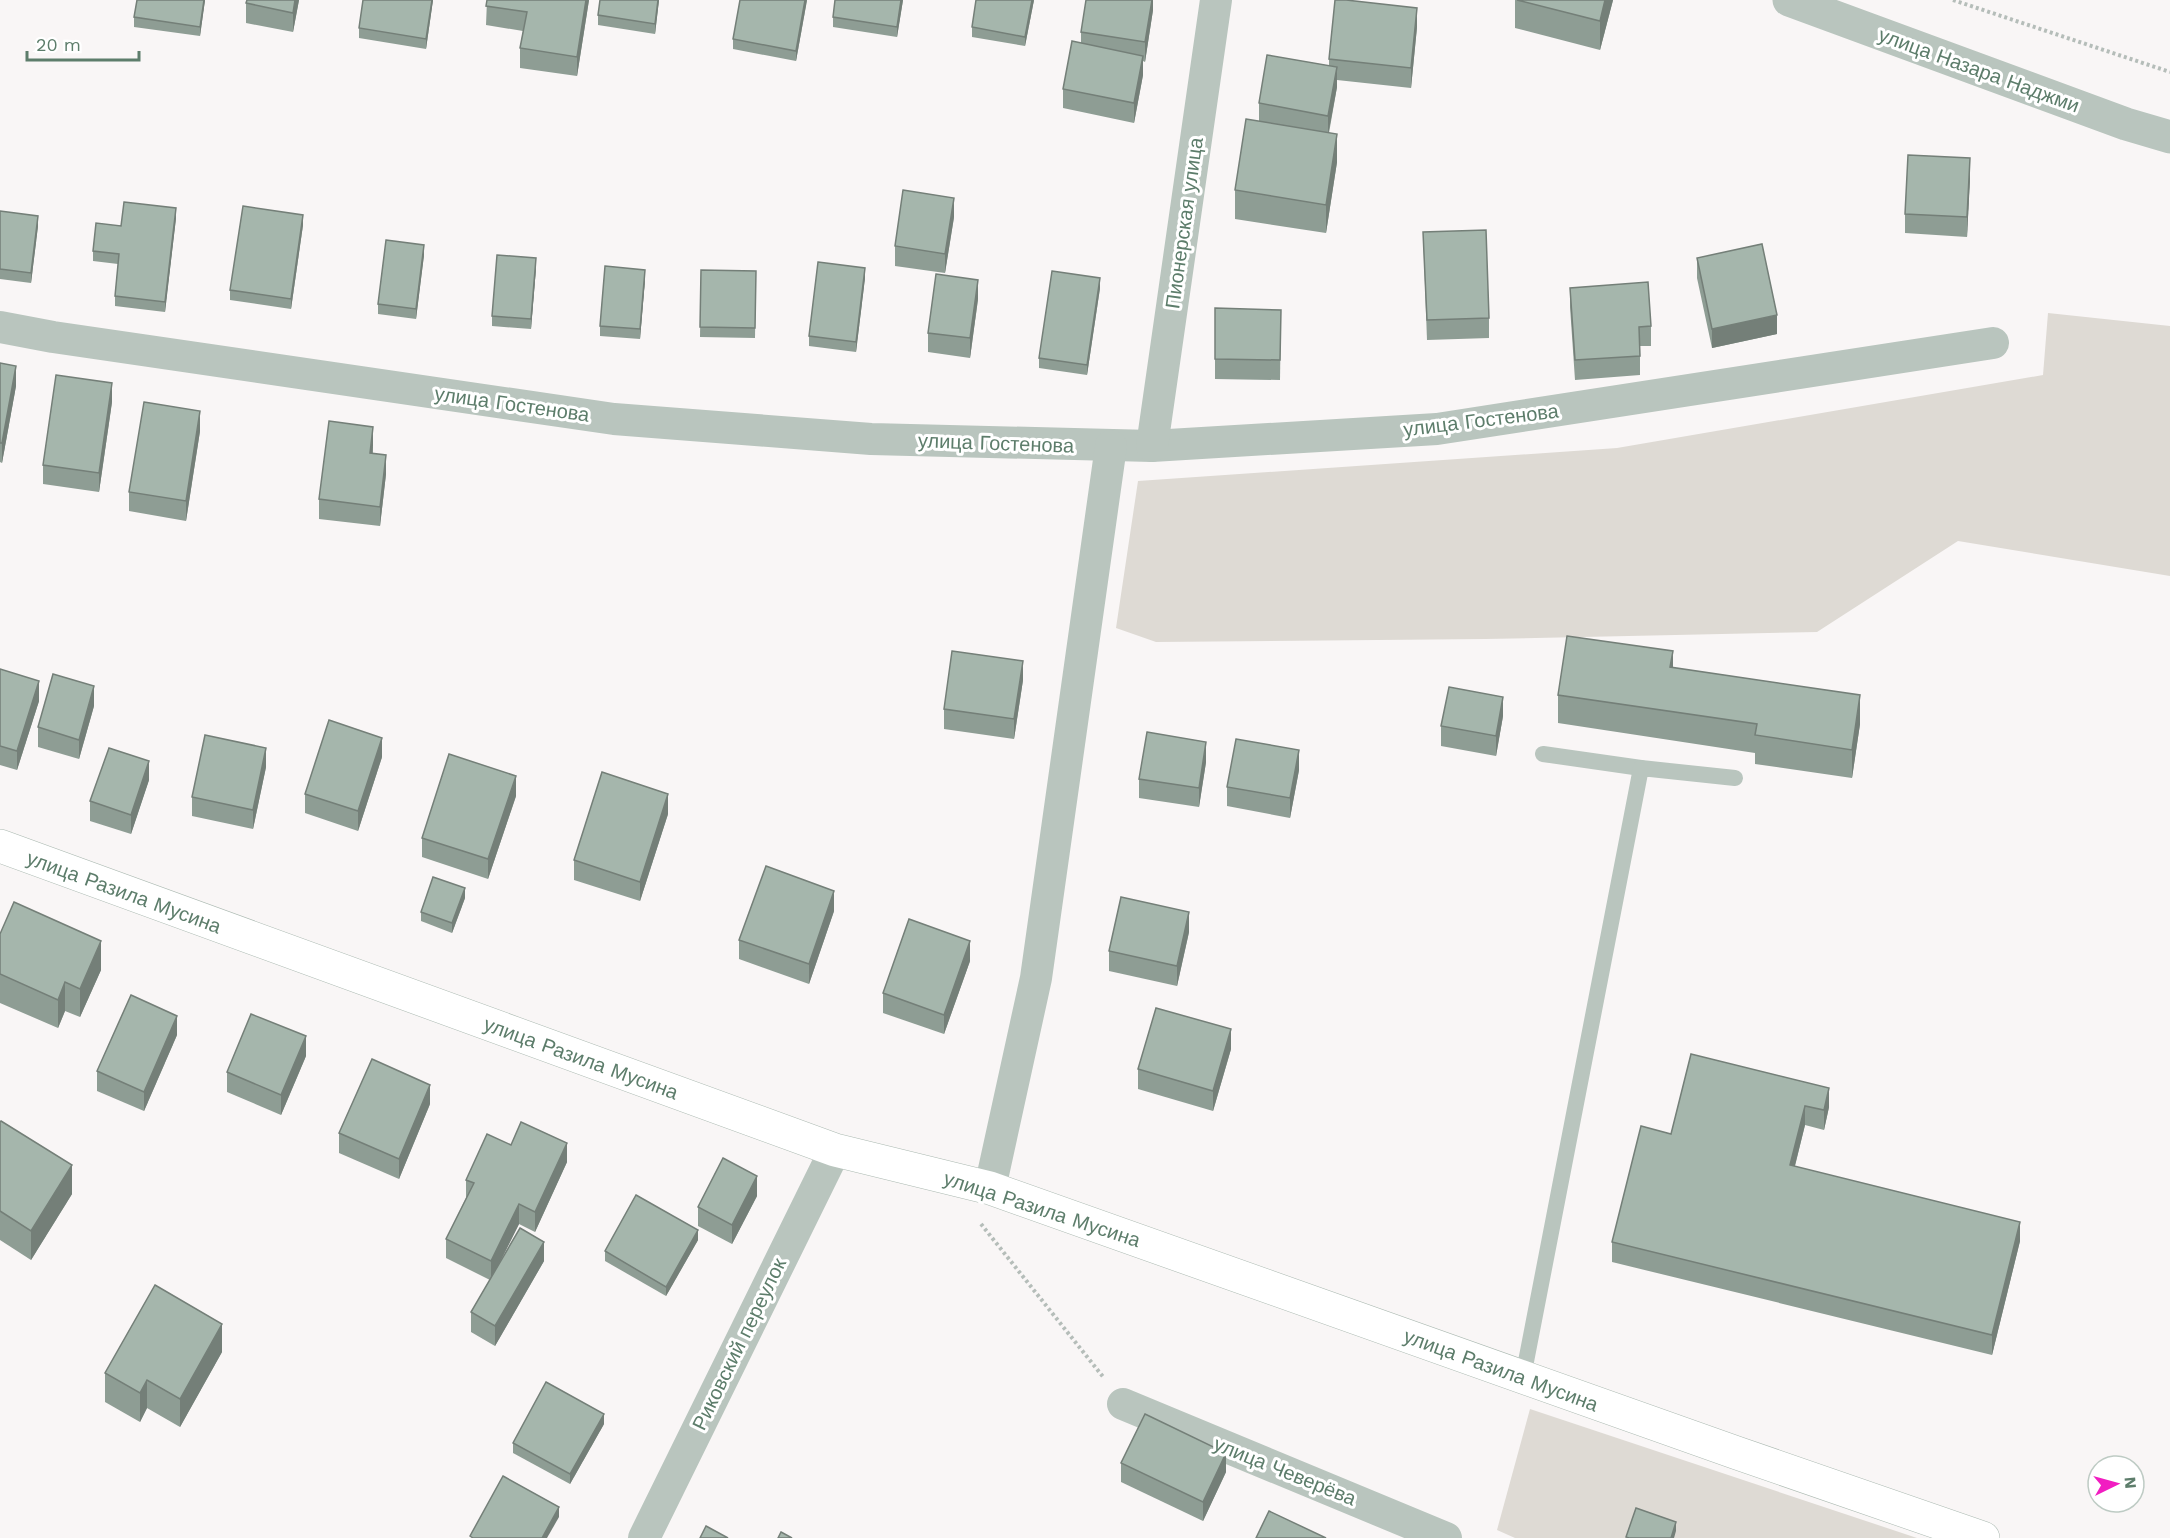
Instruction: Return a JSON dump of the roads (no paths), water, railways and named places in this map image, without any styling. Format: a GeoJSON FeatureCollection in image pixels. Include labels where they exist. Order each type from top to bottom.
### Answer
{"type":"FeatureCollection","features":[{"type":"Feature","properties":{"kind":"main road","name":"улица Разила Мусина"},"geometry":{"type":"LineString","coordinates":[[0,846],[835,1150],[990,1188],[1983,1538]]}},
{"type":"Feature","properties":{"kind":"street","name":"Пионерская улица"},"geometry":{"type":"LineString","coordinates":[[1152,446],[1216,0]]}},
{"type":"Feature","properties":{"kind":"street","name":"улица Назара Наджми"},"geometry":{"type":"LineString","coordinates":[[1789,0],[2126,124],[2170,137]]}},
{"type":"Feature","properties":{"kind":"street","name":"улица Гостенова"},"geometry":{"type":"LineString","coordinates":[[0,327],[53,337],[614,419],[871,439],[1111,446],[1152,446],[1437,429],[1993,343]]}},
{"type":"Feature","properties":{"kind":"street"},"geometry":{"type":"LineString","coordinates":[[990,1188],[1036,978],[1111,446]]}},
{"type":"Feature","properties":{"kind":"street","name":"Риковский переулок"},"geometry":{"type":"LineString","coordinates":[[644,1538],[835,1150]]}},
{"type":"Feature","properties":{"kind":"street","name":"улица Чеверёва"},"geometry":{"type":"LineString","coordinates":[[1123,1404],[1446,1538]]}},
{"type":"Feature","properties":{"kind":"lane"},"geometry":{"type":"LineString","coordinates":[[1543,754],[1735,778]]}},
{"type":"Feature","properties":{"kind":"lane"},"geometry":{"type":"LineString","coordinates":[[1523,1377],[1641,768]]}}]}
